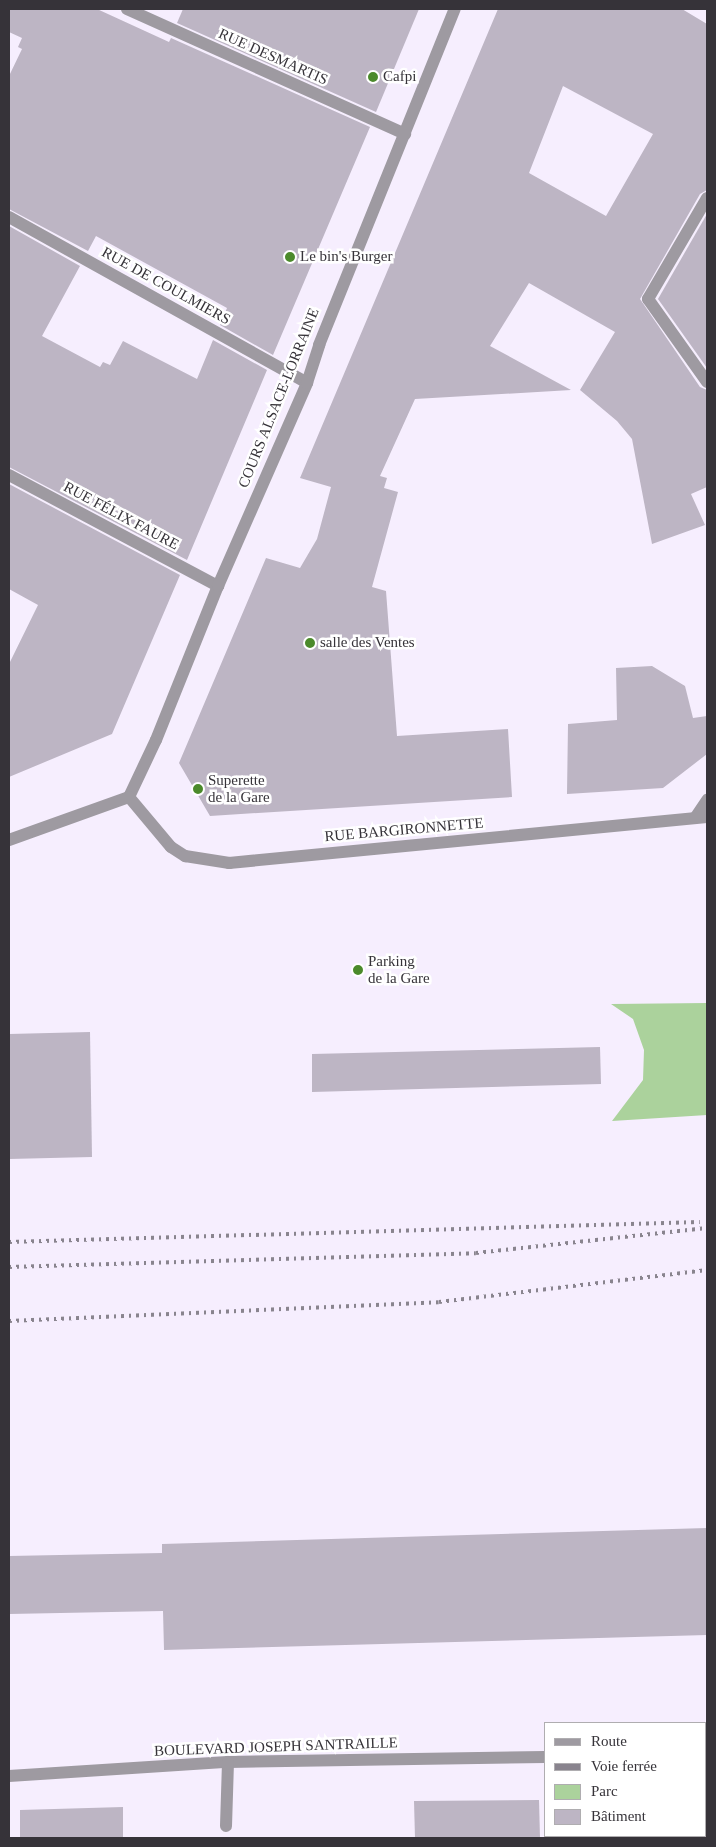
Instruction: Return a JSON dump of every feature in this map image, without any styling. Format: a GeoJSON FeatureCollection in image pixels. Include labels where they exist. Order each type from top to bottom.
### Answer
{"type":"FeatureCollection","features":[{"type":"Feature","properties":{"kind":"street","name":"RUE DESMARTIS"},"geometry":{"type":"LineString","coordinates":[[127,9],[405,134]]}},
{"type":"Feature","properties":{"kind":"street","name":"COURS ALSACE-LORRAINE"},"geometry":{"type":"LineString","coordinates":[[129,797],[156,740],[218,586],[307,383],[319,345],[455,9]]}},
{"type":"Feature","properties":{"kind":"street"},"geometry":{"type":"LineString","coordinates":[[707,198],[648,299],[707,382]]}},
{"type":"Feature","properties":{"kind":"street","name":"RUE DE COULMIERS"},"geometry":{"type":"LineString","coordinates":[[9,217],[307,383]]}},
{"type":"Feature","properties":{"kind":"street","name":"RUE FÉLIX FAURE"},"geometry":{"type":"LineString","coordinates":[[9,475],[218,586]]}},
{"type":"Feature","properties":{"kind":"street"},"geometry":{"type":"LineString","coordinates":[[9,840],[129,797]]}},
{"type":"Feature","properties":{"kind":"street","name":"RUE BARGIRONNETTE"},"geometry":{"type":"LineString","coordinates":[[129,797],[171,847],[185,856],[229,863],[701,818]]}},
{"type":"Feature","properties":{"kind":"street"},"geometry":{"type":"LineString","coordinates":[[701,818],[707,800]]}},
{"type":"Feature","properties":{"kind":"street","name":"BOULEVARD JOSEPH SANTRAILLE"},"geometry":{"type":"LineString","coordinates":[[9,1776],[228,1762],[544,1757]]}},
{"type":"Feature","properties":{"kind":"street"},"geometry":{"type":"LineString","coordinates":[[226,1826],[228,1762]]}},
{"type":"Feature","properties":{"kind":"green space"},"geometry":{"type":"Polygon","coordinates":[[[707,1003],[707,1115],[612,1121],[643,1080],[644,1050],[633,1019],[611,1004],[707,1003]]]}},
{"type":"Feature","properties":{"kind":"building"},"geometry":{"type":"Polygon","coordinates":[[[9,9],[97,9],[169,42],[171,38],[370,127],[273,355],[220,325],[227,308],[96,236],[88,251],[9,209],[9,76],[22,49],[18,47],[22,38],[9,32],[9,9]]]}},
{"type":"Feature","properties":{"kind":"building"},"geometry":{"type":"Polygon","coordinates":[[[183,9],[419,9],[376,112],[177,23],[183,9]]]}},
{"type":"Feature","properties":{"kind":"building"},"geometry":{"type":"Polygon","coordinates":[[[498,9],[682,9],[707,24],[707,190],[700,194],[640,299],[700,387],[707,390],[707,487],[691,494],[705,525],[652,544],[632,439],[617,421],[580,390],[615,332],[529,283],[490,346],[571,390],[415,399],[380,476],[387,478],[384,488],[398,492],[372,587],[386,591],[397,736],[508,729],[512,797],[210,816],[179,763],[266,558],[300,568],[317,539],[331,487],[300,478],[498,9]],[[563,86],[529,173],[606,216],[653,134],[563,86]]]}},
{"type":"Feature","properties":{"kind":"building"},"geometry":{"type":"Polygon","coordinates":[[[707,214],[707,368],[658,299],[707,214]]]}},
{"type":"Feature","properties":{"kind":"building"},"geometry":{"type":"Polygon","coordinates":[[[9,226],[80,266],[42,336],[100,367],[103,362],[110,365],[123,341],[197,379],[213,340],[267,370],[187,560],[9,467],[9,226]]]}},
{"type":"Feature","properties":{"kind":"building"},"geometry":{"type":"Polygon","coordinates":[[[9,484],[180,575],[112,734],[9,777],[9,664],[38,605],[9,589],[9,484]]]}},
{"type":"Feature","properties":{"kind":"building"},"geometry":{"type":"Polygon","coordinates":[[[652,666],[685,686],[693,718],[707,716],[707,754],[663,788],[567,794],[568,724],[617,720],[616,668],[652,666]]]}},
{"type":"Feature","properties":{"kind":"building"},"geometry":{"type":"Polygon","coordinates":[[[90,1032],[92,1157],[9,1159],[9,1034],[90,1032]]]}},
{"type":"Feature","properties":{"kind":"building"},"geometry":{"type":"Polygon","coordinates":[[[600,1047],[601,1084],[312,1092],[312,1054],[600,1047]]]}},
{"type":"Feature","properties":{"kind":"building"},"geometry":{"type":"Polygon","coordinates":[[[707,1528],[707,1635],[164,1650],[163,1611],[9,1614],[9,1556],[162,1553],[162,1544],[707,1528]]]}},
{"type":"Feature","properties":{"kind":"building"},"geometry":{"type":"Polygon","coordinates":[[[539,1800],[540,1838],[415,1838],[414,1801],[539,1800]]]}},
{"type":"Feature","properties":{"kind":"building"},"geometry":{"type":"Polygon","coordinates":[[[123,1807],[123,1838],[20,1838],[20,1810],[123,1807]]]}},
{"type":"Feature","properties":{"kind":"railway"},"geometry":{"type":"LineString","coordinates":[[9,1242],[700,1222]]}},
{"type":"Feature","properties":{"kind":"railway"},"geometry":{"type":"LineString","coordinates":[[9,1267],[476,1253],[707,1228]]}},
{"type":"Feature","properties":{"kind":"railway"},"geometry":{"type":"LineString","coordinates":[[9,1321],[439,1302],[707,1270]]}},
{"type":"Feature","properties":{"kind":"place","name":"Cafpi"},"geometry":{"type":"Point","coordinates":[373,77]}},
{"type":"Feature","properties":{"kind":"place","name":"Le bin's Burger"},"geometry":{"type":"Point","coordinates":[290,257]}},
{"type":"Feature","properties":{"kind":"place","name":"salle des Ventes"},"geometry":{"type":"Point","coordinates":[310,643]}},
{"type":"Feature","properties":{"kind":"place","name":"Superette de la Gare"},"geometry":{"type":"Point","coordinates":[198,789]}},
{"type":"Feature","properties":{"kind":"place","name":"Parking de la Gare"},"geometry":{"type":"Point","coordinates":[358,970]}}]}
